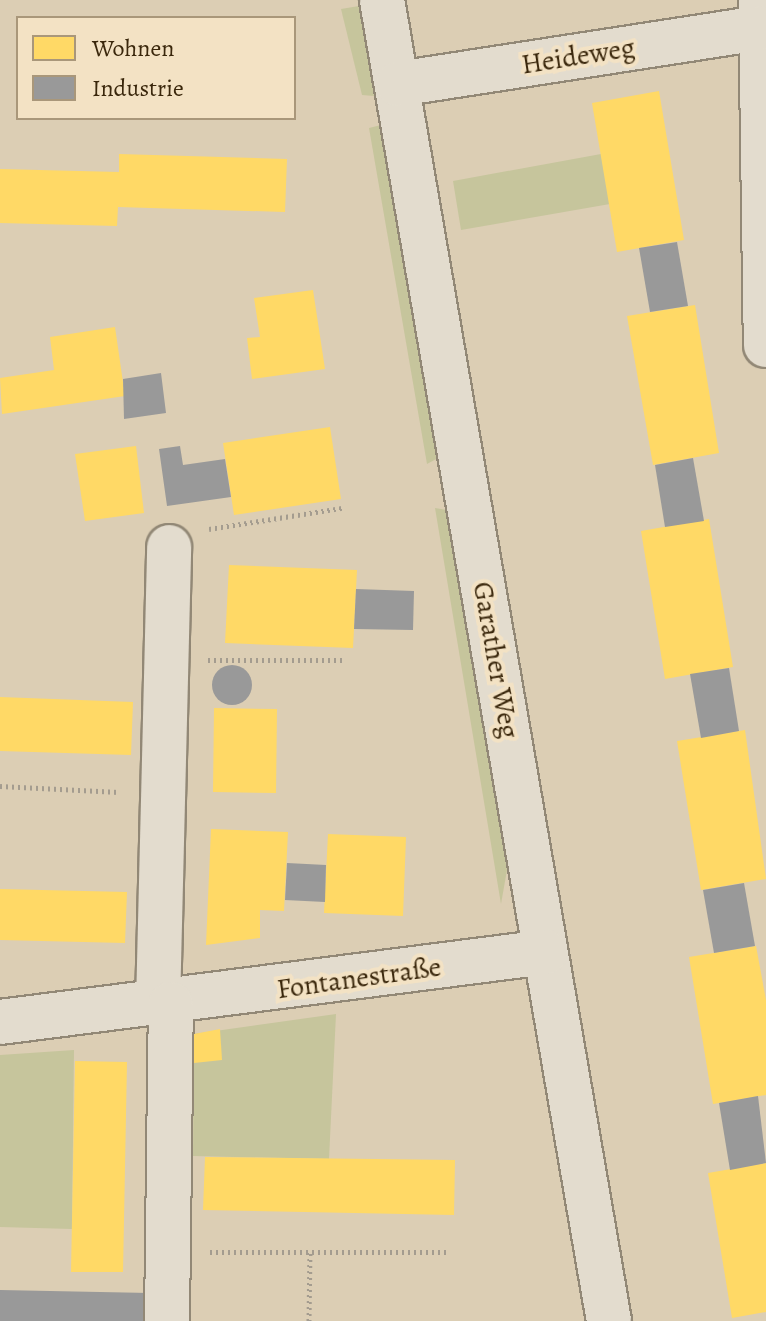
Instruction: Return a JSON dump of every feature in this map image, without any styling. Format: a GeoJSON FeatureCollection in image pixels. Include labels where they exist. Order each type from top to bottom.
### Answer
{"type":"FeatureCollection","features":[{"type":"Feature","properties":{"kind":"street","name":"Garather Weg"},"geometry":{"type":"LineString","coordinates":[[382,0],[609,1321]]}},
{"type":"Feature","properties":{"kind":"street","name":"Heideweg"},"geometry":{"type":"LineString","coordinates":[[398,84],[760,14],[766,345]]}},
{"type":"Feature","properties":{"kind":"street"},"geometry":{"type":"LineString","coordinates":[[167,1321],[164,795],[169,547]]}},
{"type":"Feature","properties":{"kind":"street","name":"Fontanestraße"},"geometry":{"type":"LineString","coordinates":[[0,1022],[165,1004],[546,952]]}},
{"type":"Feature","properties":{"kind":"path"},"geometry":{"type":"LineString","coordinates":[[169,547],[168,535],[342,508]]}},
{"type":"Feature","properties":{"kind":"path"},"geometry":{"type":"LineString","coordinates":[[167,660],[343,660]]}},
{"type":"Feature","properties":{"kind":"path"},"geometry":{"type":"LineString","coordinates":[[0,786],[164,795]]}},
{"type":"Feature","properties":{"kind":"path"},"geometry":{"type":"LineString","coordinates":[[168,1252],[449,1252]]}},
{"type":"Feature","properties":{"kind":"path"},"geometry":{"type":"LineString","coordinates":[[309,1321],[310,1252]]}},
{"type":"Feature","properties":{"kind":"green space"},"geometry":{"type":"Polygon","coordinates":[[[359,6],[374,96],[362,95],[341,9],[359,6]]]}},
{"type":"Feature","properties":{"kind":"green space"},"geometry":{"type":"Polygon","coordinates":[[[381,125],[438,458],[427,464],[369,128],[381,125]]]}},
{"type":"Feature","properties":{"kind":"green space"},"geometry":{"type":"Polygon","coordinates":[[[601,154],[610,204],[461,230],[453,181],[601,154]]]}},
{"type":"Feature","properties":{"kind":"green space"},"geometry":{"type":"Polygon","coordinates":[[[435,508],[447,510],[469,640],[507,870],[501,904],[435,508]]]}},
{"type":"Feature","properties":{"kind":"green space"},"geometry":{"type":"Polygon","coordinates":[[[336,1014],[329,1159],[193,1156],[194,1034],[336,1014]]]}},
{"type":"Feature","properties":{"kind":"green space"},"geometry":{"type":"Polygon","coordinates":[[[74,1050],[72,1229],[0,1227],[0,1055],[74,1050]]]}},
{"type":"Feature","properties":{"kind":"building: Wohnen"},"geometry":{"type":"Polygon","coordinates":[[[659,91],[684,240],[617,252],[592,103],[659,91]]]}},
{"type":"Feature","properties":{"kind":"building: Wohnen"},"geometry":{"type":"Polygon","coordinates":[[[119,154],[287,159],[285,212],[118,207],[117,226],[0,223],[0,169],[119,172],[119,154]]]}},
{"type":"Feature","properties":{"kind":"building: Wohnen"},"geometry":{"type":"Polygon","coordinates":[[[313,290],[325,369],[252,379],[247,338],[260,337],[254,298],[313,290]]]}},
{"type":"Feature","properties":{"kind":"building: Wohnen"},"geometry":{"type":"Polygon","coordinates":[[[695,305],[719,453],[653,465],[627,316],[695,305]]]}},
{"type":"Feature","properties":{"kind":"building: Wohnen"},"geometry":{"type":"Polygon","coordinates":[[[115,327],[125,396],[2,414],[0,378],[54,370],[50,337],[115,327]]]}},
{"type":"Feature","properties":{"kind":"building: Wohnen"},"geometry":{"type":"Polygon","coordinates":[[[330,427],[341,499],[234,515],[223,443],[330,427]]]}},
{"type":"Feature","properties":{"kind":"building: Wohnen"},"geometry":{"type":"Polygon","coordinates":[[[136,446],[144,513],[85,521],[75,454],[136,446]]]}},
{"type":"Feature","properties":{"kind":"building: Wohnen"},"geometry":{"type":"Polygon","coordinates":[[[709,519],[733,667],[665,679],[641,531],[709,519]]]}},
{"type":"Feature","properties":{"kind":"building: Wohnen"},"geometry":{"type":"Polygon","coordinates":[[[229,565],[357,570],[353,648],[225,643],[229,565]]]}},
{"type":"Feature","properties":{"kind":"building: Wohnen"},"geometry":{"type":"Polygon","coordinates":[[[0,697],[133,702],[131,755],[0,751],[0,697]]]}},
{"type":"Feature","properties":{"kind":"building: Wohnen"},"geometry":{"type":"Polygon","coordinates":[[[214,708],[277,709],[276,793],[213,792],[214,708]]]}},
{"type":"Feature","properties":{"kind":"building: Wohnen"},"geometry":{"type":"Polygon","coordinates":[[[745,730],[766,879],[701,890],[677,741],[745,730]]]}},
{"type":"Feature","properties":{"kind":"building: Wohnen"},"geometry":{"type":"Polygon","coordinates":[[[211,829],[288,832],[284,911],[260,910],[260,938],[206,945],[211,829]]]}},
{"type":"Feature","properties":{"kind":"building: Wohnen"},"geometry":{"type":"Polygon","coordinates":[[[328,834],[406,837],[403,916],[324,913],[328,834]]]}},
{"type":"Feature","properties":{"kind":"building: Wohnen"},"geometry":{"type":"Polygon","coordinates":[[[0,889],[127,892],[125,943],[0,940],[0,889]]]}},
{"type":"Feature","properties":{"kind":"building: Wohnen"},"geometry":{"type":"Polygon","coordinates":[[[756,946],[766,1000],[766,1095],[713,1104],[689,957],[756,946]]]}},
{"type":"Feature","properties":{"kind":"building: Wohnen"},"geometry":{"type":"Polygon","coordinates":[[[220,1029],[222,1060],[194,1063],[194,1034],[220,1029]]]}},
{"type":"Feature","properties":{"kind":"building: Wohnen"},"geometry":{"type":"Polygon","coordinates":[[[75,1061],[127,1062],[123,1272],[71,1272],[75,1061]]]}},
{"type":"Feature","properties":{"kind":"building: Wohnen"},"geometry":{"type":"Polygon","coordinates":[[[205,1157],[455,1160],[454,1215],[203,1210],[205,1157]]]}},
{"type":"Feature","properties":{"kind":"building: Wohnen"},"geometry":{"type":"Polygon","coordinates":[[[766,1163],[766,1312],[732,1318],[708,1173],[766,1163]]]}},
{"type":"Feature","properties":{"kind":"building: Industrie"},"geometry":{"type":"Polygon","coordinates":[[[677,242],[688,306],[650,312],[639,248],[677,242]]]}},
{"type":"Feature","properties":{"kind":"building: Industrie"},"geometry":{"type":"Polygon","coordinates":[[[161,373],[166,413],[124,419],[123,379],[161,373]]]}},
{"type":"Feature","properties":{"kind":"building: Industrie"},"geometry":{"type":"Polygon","coordinates":[[[180,446],[183,465],[225,459],[231,497],[167,506],[159,449],[180,446]]]}},
{"type":"Feature","properties":{"kind":"building: Industrie"},"geometry":{"type":"Polygon","coordinates":[[[693,458],[704,521],[665,527],[655,465],[693,458]]]}},
{"type":"Feature","properties":{"kind":"building: Industrie"},"geometry":{"type":"Polygon","coordinates":[[[356,589],[414,591],[413,630],[354,629],[356,589]]]}},
{"type":"Feature","properties":{"kind":"building: Industrie"},"geometry":{"type":"Polygon","coordinates":[[[232,665],[246,671],[252,685],[246,699],[232,705],[218,699],[212,685],[218,671],[232,665]]]}},
{"type":"Feature","properties":{"kind":"building: Industrie"},"geometry":{"type":"Polygon","coordinates":[[[729,668],[739,731],[701,738],[690,674],[729,668]]]}},
{"type":"Feature","properties":{"kind":"building: Industrie"},"geometry":{"type":"Polygon","coordinates":[[[287,863],[326,865],[325,902],[285,900],[287,863]]]}},
{"type":"Feature","properties":{"kind":"building: Industrie"},"geometry":{"type":"Polygon","coordinates":[[[744,883],[755,946],[714,953],[703,890],[744,883]]]}},
{"type":"Feature","properties":{"kind":"building: Industrie"},"geometry":{"type":"Polygon","coordinates":[[[758,1096],[766,1163],[730,1170],[719,1103],[758,1096]]]}},
{"type":"Feature","properties":{"kind":"building: Industrie"},"geometry":{"type":"Polygon","coordinates":[[[0,1290],[150,1293],[149,1321],[0,1321],[0,1290]]]}}]}
